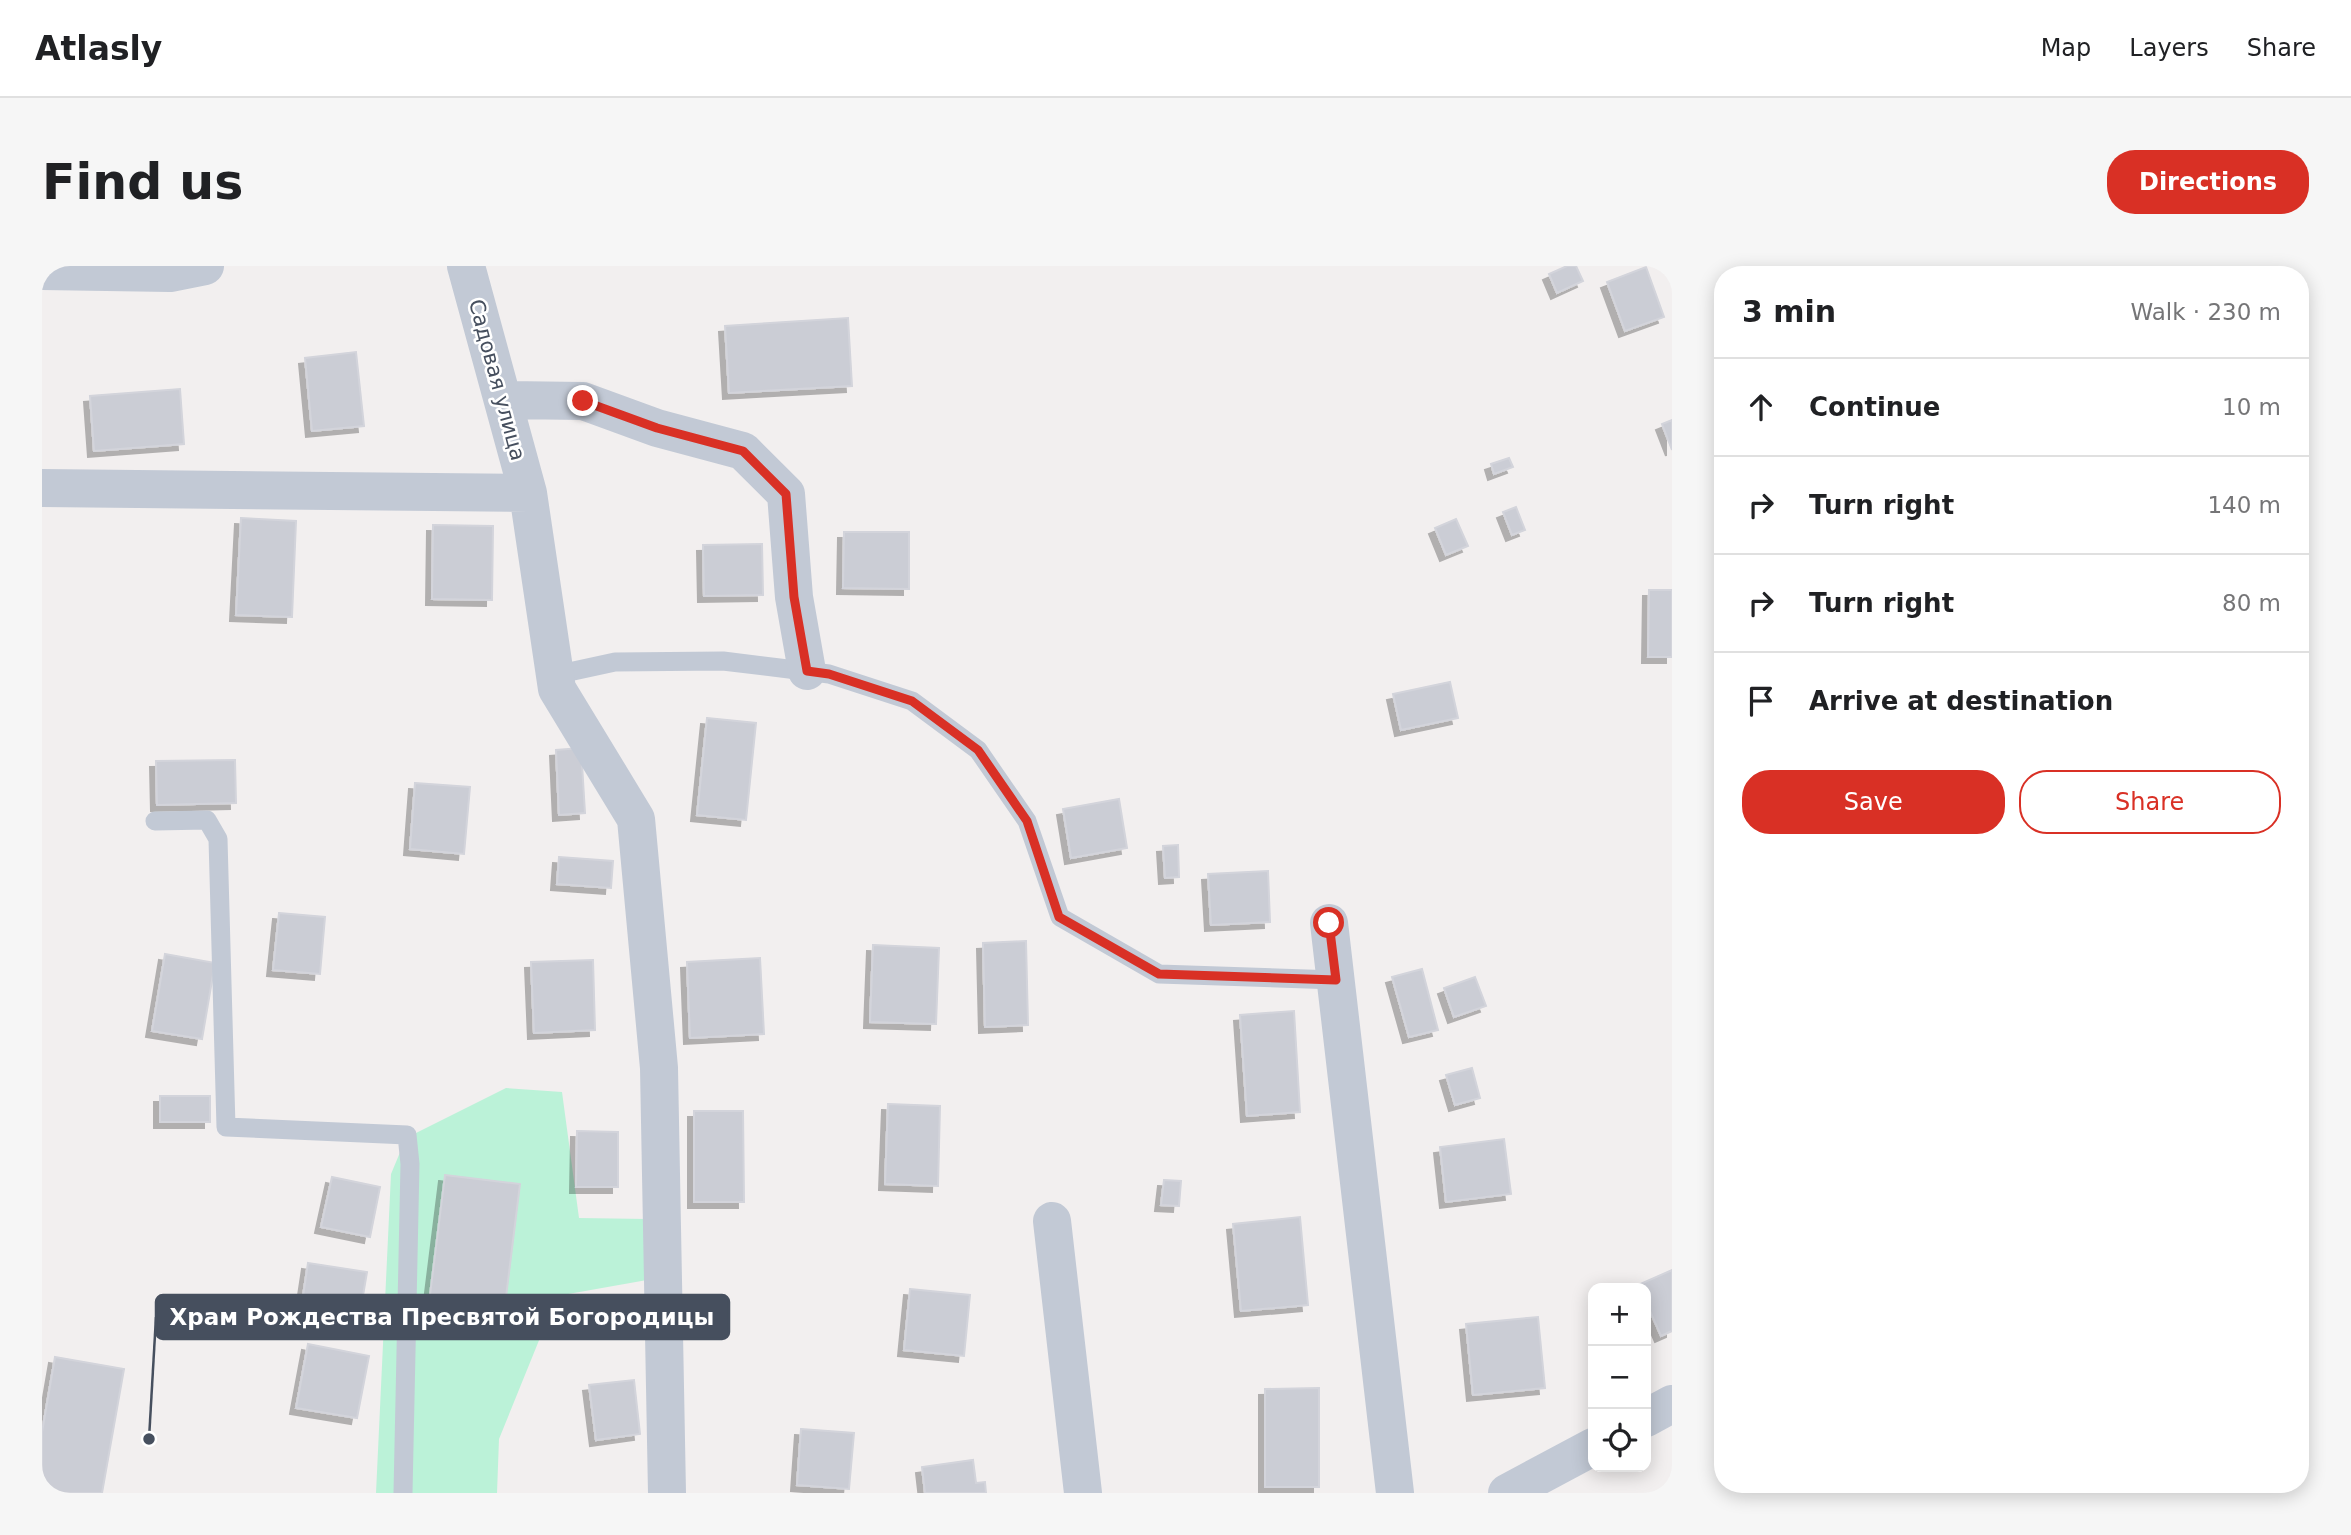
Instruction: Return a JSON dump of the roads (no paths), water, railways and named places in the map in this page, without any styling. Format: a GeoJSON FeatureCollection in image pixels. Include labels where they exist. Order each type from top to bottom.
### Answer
{"type":"FeatureCollection","features":[{"type":"Feature","properties":{"kind":"street"},"geometry":{"type":"LineString","coordinates":[[42,271],[170,273],[205,266]]}},
{"type":"Feature","properties":{"kind":"street","name":"Садовая улица"},"geometry":{"type":"LineString","coordinates":[[466,266],[528,493],[557,689],[636,819],[659,1068],[667,1493]]}},
{"type":"Feature","properties":{"kind":"street"},"geometry":{"type":"LineString","coordinates":[[503,400],[583,401],[657,428],[743,451],[786,494],[794,597],[807,671]]}},
{"type":"Feature","properties":{"kind":"street"},"geometry":{"type":"LineString","coordinates":[[42,488],[528,493]]}},
{"type":"Feature","properties":{"kind":"street"},"geometry":{"type":"LineString","coordinates":[[1329,923],[1395,1493]]}},
{"type":"Feature","properties":{"kind":"street"},"geometry":{"type":"LineString","coordinates":[[1052,1221],[1083,1493]]}},
{"type":"Feature","properties":{"kind":"street"},"geometry":{"type":"LineString","coordinates":[[1651,1415],[1672,1404]]}},
{"type":"Feature","properties":{"kind":"street"},"geometry":{"type":"LineString","coordinates":[[1507,1493],[1588,1450]]}},
{"type":"Feature","properties":{"kind":"lane"},"geometry":{"type":"LineString","coordinates":[[555,675],[615,663],[723,661],[829,674],[912,701],[978,750],[1027,821],[1059,917],[1159,974],[1336,980]]}},
{"type":"Feature","properties":{"kind":"lane"},"geometry":{"type":"LineString","coordinates":[[155,821],[207,820],[218,839],[226,1127],[407,1135],[410,1164],[403,1493]]}},
{"type":"Feature","properties":{"kind":"place","name":"Храм Рождества Пресвятой Богородицы"},"geometry":{"type":"Point","coordinates":[149,1439]}}]}
